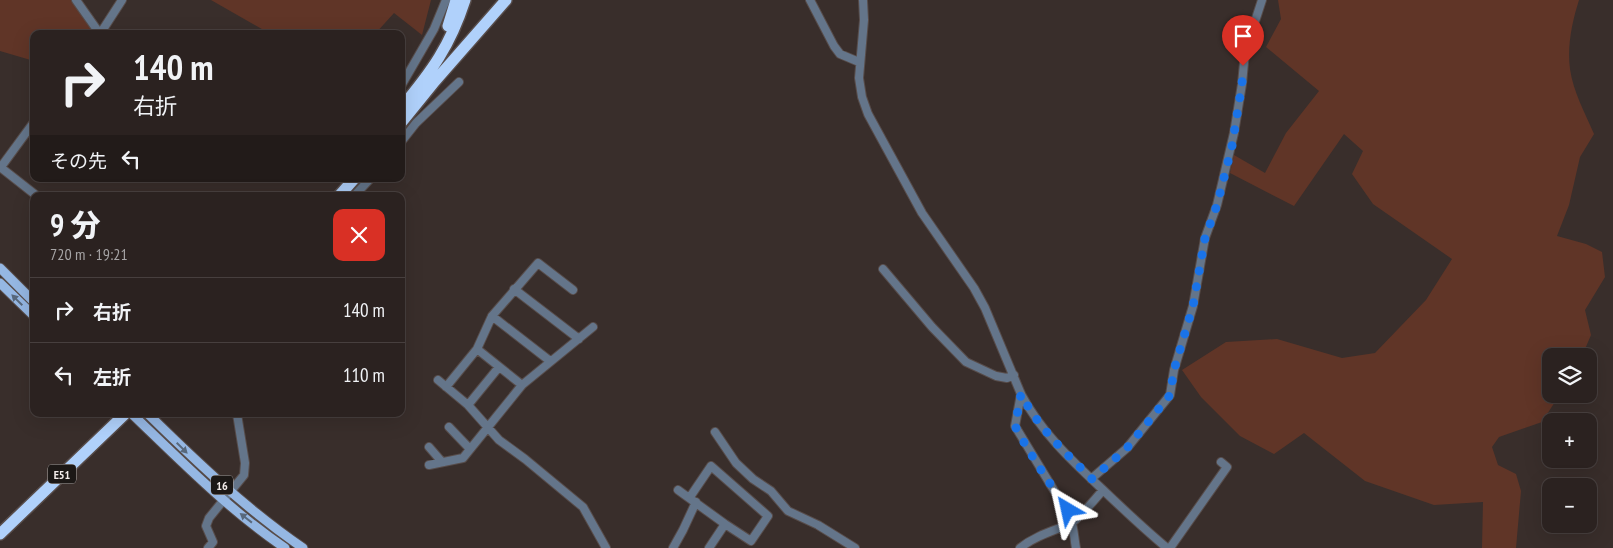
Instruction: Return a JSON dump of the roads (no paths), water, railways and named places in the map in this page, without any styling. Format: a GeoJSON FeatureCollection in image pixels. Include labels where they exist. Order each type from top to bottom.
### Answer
{"type":"FeatureCollection","features":[{"type":"Feature","properties":{"kind":"highway"},"geometry":{"type":"LineString","coordinates":[[405,108],[439,48],[456,0]]}},
{"type":"Feature","properties":{"kind":"highway"},"geometry":{"type":"LineString","coordinates":[[405,110],[441,57],[454,30],[464,0]]}},
{"type":"Feature","properties":{"kind":"highway"},"geometry":{"type":"LineString","coordinates":[[405,111],[435,82],[506,0]]}},
{"type":"Feature","properties":{"kind":"highway"},"geometry":{"type":"LineString","coordinates":[[405,111],[515,0]]}},
{"type":"Feature","properties":{"kind":"highway"},"geometry":{"type":"LineString","coordinates":[[335,192],[343,182]]}},
{"type":"Feature","properties":{"kind":"highway"},"geometry":{"type":"LineString","coordinates":[[343,192],[351,182]]}},
{"type":"Feature","properties":{"kind":"highway","name":"E51"},"geometry":{"type":"LineString","coordinates":[[0,534],[122,417]]}},
{"type":"Feature","properties":{"kind":"main road"},"geometry":{"type":"LineString","coordinates":[[0,268],[30,298]]}},
{"type":"Feature","properties":{"kind":"main road"},"geometry":{"type":"LineString","coordinates":[[0,283],[30,312]]}},
{"type":"Feature","properties":{"kind":"main road","name":"16"},"geometry":{"type":"LineString","coordinates":[[135,417],[191,472],[223,500],[285,548]]}},
{"type":"Feature","properties":{"kind":"main road","name":"16"},"geometry":{"type":"LineString","coordinates":[[151,417],[200,466],[230,492],[303,548]]}},
{"type":"Feature","properties":{"kind":"street"},"geometry":{"type":"LineString","coordinates":[[76,0],[97,30]]}},
{"type":"Feature","properties":{"kind":"street"},"geometry":{"type":"LineString","coordinates":[[103,30],[122,0]]}},
{"type":"Feature","properties":{"kind":"street"},"geometry":{"type":"LineString","coordinates":[[405,79],[434,29],[446,0]]}},
{"type":"Feature","properties":{"kind":"street"},"geometry":{"type":"LineString","coordinates":[[810,0],[840,54],[859,62]]}},
{"type":"Feature","properties":{"kind":"street"},"geometry":{"type":"LineString","coordinates":[[863,0],[864,20],[859,62],[860,87],[868,114],[916,202],[974,288],[985,308],[1021,394],[1036,420],[1048,435],[1142,528],[1169,548],[1227,467],[1221,462]]}},
{"type":"Feature","properties":{"kind":"street"},"geometry":{"type":"LineString","coordinates":[[1092,479],[1127,448],[1170,395],[1174,370],[1193,306],[1205,238],[1217,205],[1234,133],[1245,52],[1262,0]]}},
{"type":"Feature","properties":{"kind":"street"},"geometry":{"type":"LineString","coordinates":[[405,137],[416,123],[459,82]]}},
{"type":"Feature","properties":{"kind":"street"},"geometry":{"type":"LineString","coordinates":[[30,127],[0,167],[31,192]]}},
{"type":"Feature","properties":{"kind":"street"},"geometry":{"type":"LineString","coordinates":[[358,192],[367,182]]}},
{"type":"Feature","properties":{"kind":"street"},"geometry":{"type":"LineString","coordinates":[[446,387],[477,349],[492,316],[538,263],[573,290]]}},
{"type":"Feature","properties":{"kind":"street"},"geometry":{"type":"LineString","coordinates":[[884,269],[932,327],[966,362],[996,376],[1007,378],[1014,375]]}},
{"type":"Feature","properties":{"kind":"street"},"geometry":{"type":"LineString","coordinates":[[514,289],[579,339]]}},
{"type":"Feature","properties":{"kind":"street"},"geometry":{"type":"LineString","coordinates":[[492,316],[550,361]]}},
{"type":"Feature","properties":{"kind":"street"},"geometry":{"type":"LineString","coordinates":[[429,465],[464,458],[522,385],[593,328]]}},
{"type":"Feature","properties":{"kind":"street"},"geometry":{"type":"LineString","coordinates":[[477,349],[522,385]]}},
{"type":"Feature","properties":{"kind":"street"},"geometry":{"type":"LineString","coordinates":[[468,405],[499,367]]}},
{"type":"Feature","properties":{"kind":"street"},"geometry":{"type":"LineString","coordinates":[[438,380],[468,405],[499,440],[583,507],[606,548]]}},
{"type":"Feature","properties":{"kind":"street"},"geometry":{"type":"LineString","coordinates":[[1021,394],[1015,426],[1058,497],[1065,502],[1076,548]]}},
{"type":"Feature","properties":{"kind":"street"},"geometry":{"type":"LineString","coordinates":[[208,548],[213,542],[206,526],[209,518],[244,475],[246,463],[238,417]]}},
{"type":"Feature","properties":{"kind":"street"},"geometry":{"type":"LineString","coordinates":[[449,427],[470,449]]}},
{"type":"Feature","properties":{"kind":"street"},"geometry":{"type":"LineString","coordinates":[[715,432],[736,463],[753,480],[772,492],[788,511],[818,525],[855,548]]}},
{"type":"Feature","properties":{"kind":"street"},"geometry":{"type":"LineString","coordinates":[[429,447],[442,462]]}},
{"type":"Feature","properties":{"kind":"street"},"geometry":{"type":"LineString","coordinates":[[672,548],[683,530],[693,500],[712,466],[768,516],[751,540],[725,524],[693,500],[678,490]]}},
{"type":"Feature","properties":{"kind":"street"},"geometry":{"type":"LineString","coordinates":[[1020,548],[1029,545],[1063,525],[1071,523],[1103,490]]}},
{"type":"Feature","properties":{"kind":"street"},"geometry":{"type":"LineString","coordinates":[[709,548],[725,524]]}}]}
